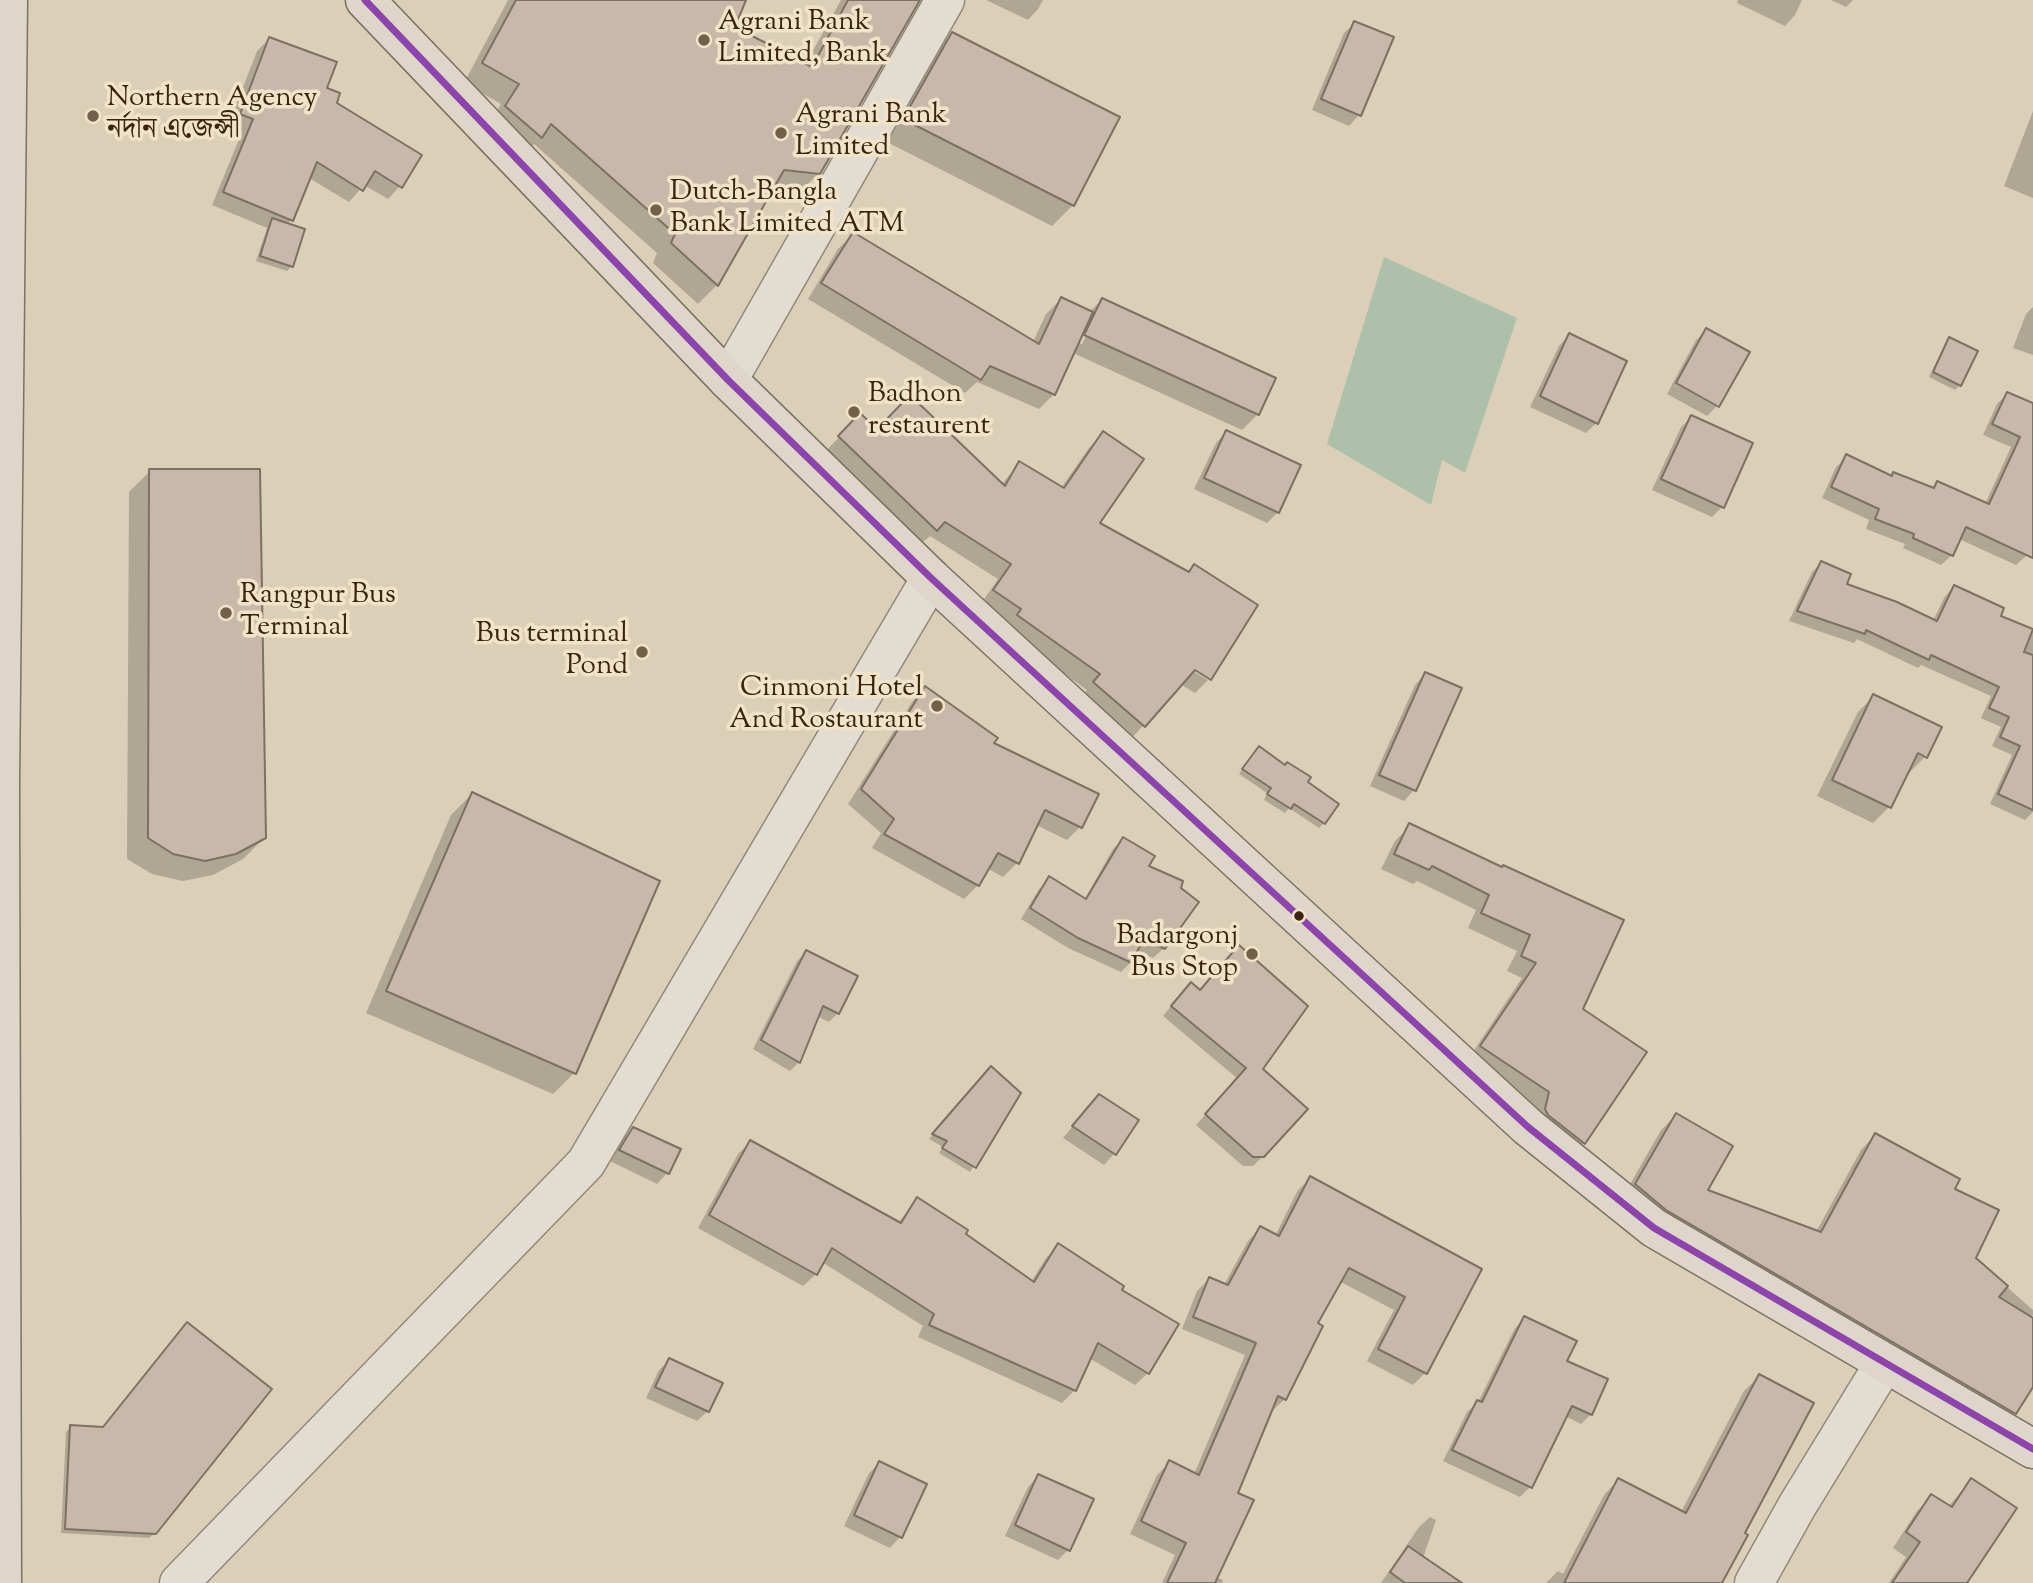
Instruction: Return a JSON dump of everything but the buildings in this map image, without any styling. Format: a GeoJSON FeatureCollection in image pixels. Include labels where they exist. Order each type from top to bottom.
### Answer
{"type":"FeatureCollection","features":[{"type":"Feature","properties":{"kind":"main road"},"geometry":{"type":"LineString","coordinates":[[2,1583],[0,783],[8,0]]}},
{"type":"Feature","properties":{"kind":"main road"},"geometry":{"type":"LineString","coordinates":[[365,0],[728,380],[931,578],[1528,1127],[1654,1228],[2033,1449]]}},
{"type":"Feature","properties":{"kind":"street"},"geometry":{"type":"LineString","coordinates":[[728,380],[945,0]]}},
{"type":"Feature","properties":{"kind":"street"},"geometry":{"type":"LineString","coordinates":[[179,1583],[586,1163],[931,578]]}},
{"type":"Feature","properties":{"kind":"street"},"geometry":{"type":"LineString","coordinates":[[1754,1583],[1797,1506],[1884,1364]]}},
{"type":"Feature","properties":{"kind":"shaded area"},"geometry":{"type":"Polygon","coordinates":[[[1384,257],[1517,318],[1465,473],[1442,460],[1431,505],[1327,444],[1384,257]]]}},
{"type":"Feature","properties":{"kind":"transit line"},"geometry":{"type":"LineString","coordinates":[[365,0],[728,380],[931,578],[1528,1127],[1654,1228],[2033,1449]]}},
{"type":"Feature","properties":{"kind":"place","name":"Agrani Bank Limited, Bank"},"geometry":{"type":"Point","coordinates":[704,40]}},
{"type":"Feature","properties":{"kind":"place","name":"Northern Agency নর্দান এজেন্সী"},"geometry":{"type":"Point","coordinates":[93,116]}},
{"type":"Feature","properties":{"kind":"place","name":"Agrani Bank Limited"},"geometry":{"type":"Point","coordinates":[781,133]}},
{"type":"Feature","properties":{"kind":"place","name":"Dutch-Bangla Bank Limited ATM"},"geometry":{"type":"Point","coordinates":[656,210]}},
{"type":"Feature","properties":{"kind":"place","name":"Badhon restaurent"},"geometry":{"type":"Point","coordinates":[854,412]}},
{"type":"Feature","properties":{"kind":"place","name":"Rangpur Bus Terminal"},"geometry":{"type":"Point","coordinates":[226,613]}},
{"type":"Feature","properties":{"kind":"place","name":"Bus terminal Pond"},"geometry":{"type":"Point","coordinates":[642,652]}},
{"type":"Feature","properties":{"kind":"place","name":"Cinmoni Hotel And Rostaurant"},"geometry":{"type":"Point","coordinates":[937,706]}},
{"type":"Feature","properties":{"kind":"place","name":"Badargonj Bus Stop"},"geometry":{"type":"Point","coordinates":[1252,954]}}]}
